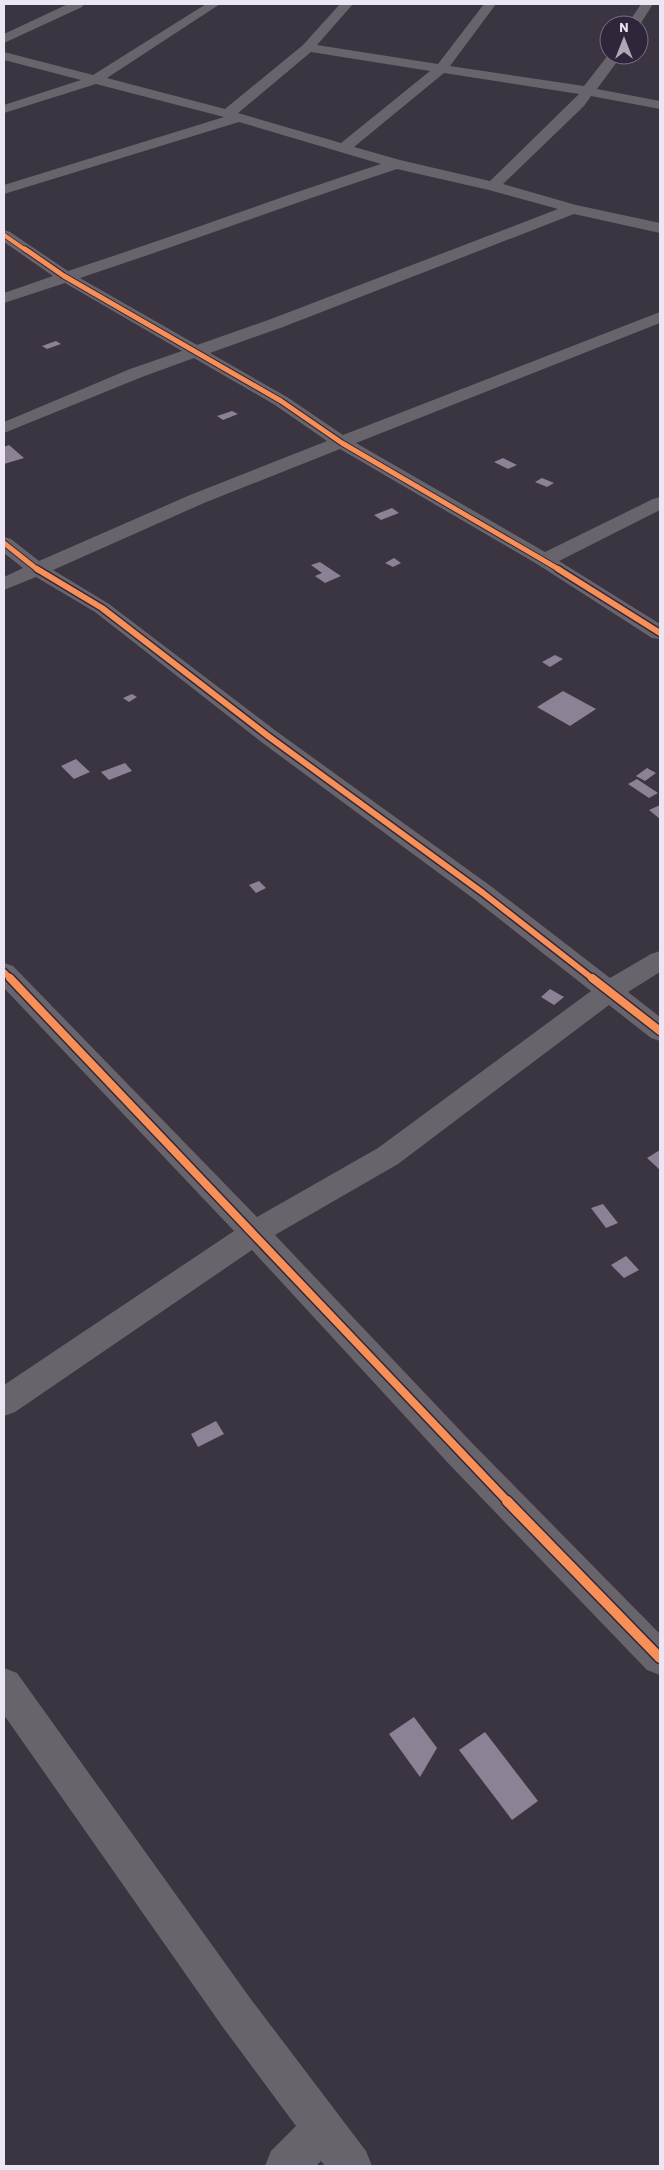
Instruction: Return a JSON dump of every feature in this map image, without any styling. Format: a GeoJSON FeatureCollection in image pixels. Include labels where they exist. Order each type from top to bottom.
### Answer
{"type":"FeatureCollection","features":[{"type":"Feature","properties":{"kind":"street"},"geometry":{"type":"LineString","coordinates":[[4,39],[78,4]]}},
{"type":"Feature","properties":{"kind":"street"},"geometry":{"type":"LineString","coordinates":[[4,109],[95,80],[214,4]]}},
{"type":"Feature","properties":{"kind":"street"},"geometry":{"type":"LineString","coordinates":[[4,190],[234,116],[308,48],[347,4]]}},
{"type":"Feature","properties":{"kind":"street"},"geometry":{"type":"LineString","coordinates":[[342,149],[441,69],[490,4]]}},
{"type":"Feature","properties":{"kind":"street"},"geometry":{"type":"LineString","coordinates":[[640,15],[647,4]]}},
{"type":"Feature","properties":{"kind":"street"},"geometry":{"type":"LineString","coordinates":[[308,48],[588,91],[660,105]]}},
{"type":"Feature","properties":{"kind":"street"},"geometry":{"type":"LineString","coordinates":[[8,59],[234,116],[396,164],[493,186],[573,209],[654,227],[660,214]]}},
{"type":"Feature","properties":{"kind":"street"},"geometry":{"type":"LineString","coordinates":[[493,186],[579,104],[607,65]]}},
{"type":"Feature","properties":{"kind":"street"},"geometry":{"type":"LineString","coordinates":[[4,298],[64,276],[166,244],[286,200],[396,164]]}},
{"type":"Feature","properties":{"kind":"street"},"geometry":{"type":"LineString","coordinates":[[4,428],[136,374],[277,323],[573,209]]}},
{"type":"Feature","properties":{"kind":"street"},"geometry":{"type":"LineString","coordinates":[[4,235],[64,276],[281,401],[342,443],[544,560],[660,633]]}},
{"type":"Feature","properties":{"kind":"street"},"geometry":{"type":"LineString","coordinates":[[4,584],[197,499],[660,317]]}},
{"type":"Feature","properties":{"kind":"street"},"geometry":{"type":"LineString","coordinates":[[544,560],[660,504]]}},
{"type":"Feature","properties":{"kind":"street"},"geometry":{"type":"LineString","coordinates":[[4,544],[38,570],[102,608],[268,736],[483,893],[660,1031]]}},
{"type":"Feature","properties":{"kind":"street"},"geometry":{"type":"LineString","coordinates":[[4,1402],[254,1233],[388,1156],[608,992],[660,960]]}},
{"type":"Feature","properties":{"kind":"street"},"geometry":{"type":"LineString","coordinates":[[4,972],[460,1452],[660,1658]]}},
{"type":"Feature","properties":{"kind":"street"},"geometry":{"type":"LineString","coordinates":[[4,1685],[236,2012],[351,2166]]}},
{"type":"Feature","properties":{"kind":"street"},"geometry":{"type":"LineString","coordinates":[[286,2166],[323,2128]]}},
{"type":"Feature","properties":{"kind":"building"},"geometry":{"type":"Polygon","coordinates":[[[56,341],[61,344],[47,349],[42,346],[56,341]]]}},
{"type":"Feature","properties":{"kind":"building"},"geometry":{"type":"Polygon","coordinates":[[[232,411],[238,414],[223,420],[217,416],[232,411]]]}},
{"type":"Feature","properties":{"kind":"building"},"geometry":{"type":"Polygon","coordinates":[[[9,445],[24,458],[4,464],[4,447],[9,445]]]}},
{"type":"Feature","properties":{"kind":"building"},"geometry":{"type":"Polygon","coordinates":[[[503,458],[517,465],[508,469],[494,462],[503,458]]]}},
{"type":"Feature","properties":{"kind":"building"},"geometry":{"type":"Polygon","coordinates":[[[542,478],[554,483],[547,487],[535,482],[542,478]]]}},
{"type":"Feature","properties":{"kind":"building"},"geometry":{"type":"Polygon","coordinates":[[[392,508],[399,513],[381,520],[374,515],[392,508]]]}},
{"type":"Feature","properties":{"kind":"building"},"geometry":{"type":"Polygon","coordinates":[[[394,558],[401,563],[393,567],[385,563],[394,558]]]}},
{"type":"Feature","properties":{"kind":"building"},"geometry":{"type":"Polygon","coordinates":[[[320,562],[341,576],[325,583],[315,576],[322,573],[311,565],[320,562]]]}},
{"type":"Feature","properties":{"kind":"building"},"geometry":{"type":"Polygon","coordinates":[[[555,655],[563,659],[550,667],[542,662],[555,655]]]}},
{"type":"Feature","properties":{"kind":"building"},"geometry":{"type":"Polygon","coordinates":[[[563,691],[596,709],[570,726],[537,707],[563,691]]]}},
{"type":"Feature","properties":{"kind":"building"},"geometry":{"type":"Polygon","coordinates":[[[132,694],[137,697],[129,702],[123,698],[132,694]]]}},
{"type":"Feature","properties":{"kind":"building"},"geometry":{"type":"Polygon","coordinates":[[[76,759],[90,772],[74,779],[61,766],[76,759]]]}},
{"type":"Feature","properties":{"kind":"building"},"geometry":{"type":"Polygon","coordinates":[[[125,763],[132,771],[109,780],[101,772],[125,763]]]}},
{"type":"Feature","properties":{"kind":"building"},"geometry":{"type":"Polygon","coordinates":[[[647,768],[656,773],[645,781],[636,776],[647,768]]]}},
{"type":"Feature","properties":{"kind":"building"},"geometry":{"type":"Polygon","coordinates":[[[637,779],[658,793],[649,798],[628,784],[637,779]]]}},
{"type":"Feature","properties":{"kind":"building"},"geometry":{"type":"Polygon","coordinates":[[[660,805],[660,819],[649,810],[660,805]]]}},
{"type":"Feature","properties":{"kind":"building"},"geometry":{"type":"Polygon","coordinates":[[[259,881],[266,888],[256,893],[249,885],[259,881]]]}},
{"type":"Feature","properties":{"kind":"building"},"geometry":{"type":"Polygon","coordinates":[[[550,989],[564,997],[554,1005],[541,997],[550,989]]]}},
{"type":"Feature","properties":{"kind":"building"},"geometry":{"type":"Polygon","coordinates":[[[660,1150],[660,1170],[647,1158],[660,1150]]]}},
{"type":"Feature","properties":{"kind":"building"},"geometry":{"type":"Polygon","coordinates":[[[603,1204],[618,1223],[606,1228],[591,1208],[603,1204]]]}},
{"type":"Feature","properties":{"kind":"building"},"geometry":{"type":"Polygon","coordinates":[[[626,1256],[639,1270],[624,1278],[611,1265],[626,1256]]]}},
{"type":"Feature","properties":{"kind":"building"},"geometry":{"type":"Polygon","coordinates":[[[216,1421],[224,1434],[198,1447],[191,1434],[216,1421]]]}},
{"type":"Feature","properties":{"kind":"building"},"geometry":{"type":"Polygon","coordinates":[[[414,1717],[437,1748],[420,1777],[389,1734],[414,1717]]]}},
{"type":"Feature","properties":{"kind":"building"},"geometry":{"type":"Polygon","coordinates":[[[485,1732],[538,1801],[512,1820],[459,1750],[485,1732]]]}},
{"type":"Feature","properties":{"kind":"cycle path"},"geometry":{"type":"LineString","coordinates":[[4,235],[64,276],[281,401],[342,443],[544,560],[660,633]]}},
{"type":"Feature","properties":{"kind":"cycle path"},"geometry":{"type":"LineString","coordinates":[[4,543],[38,570],[102,608],[268,736],[483,893],[660,1031]]}},
{"type":"Feature","properties":{"kind":"cycle path"},"geometry":{"type":"LineString","coordinates":[[4,972],[254,1233],[460,1453],[660,1658]]}}]}
